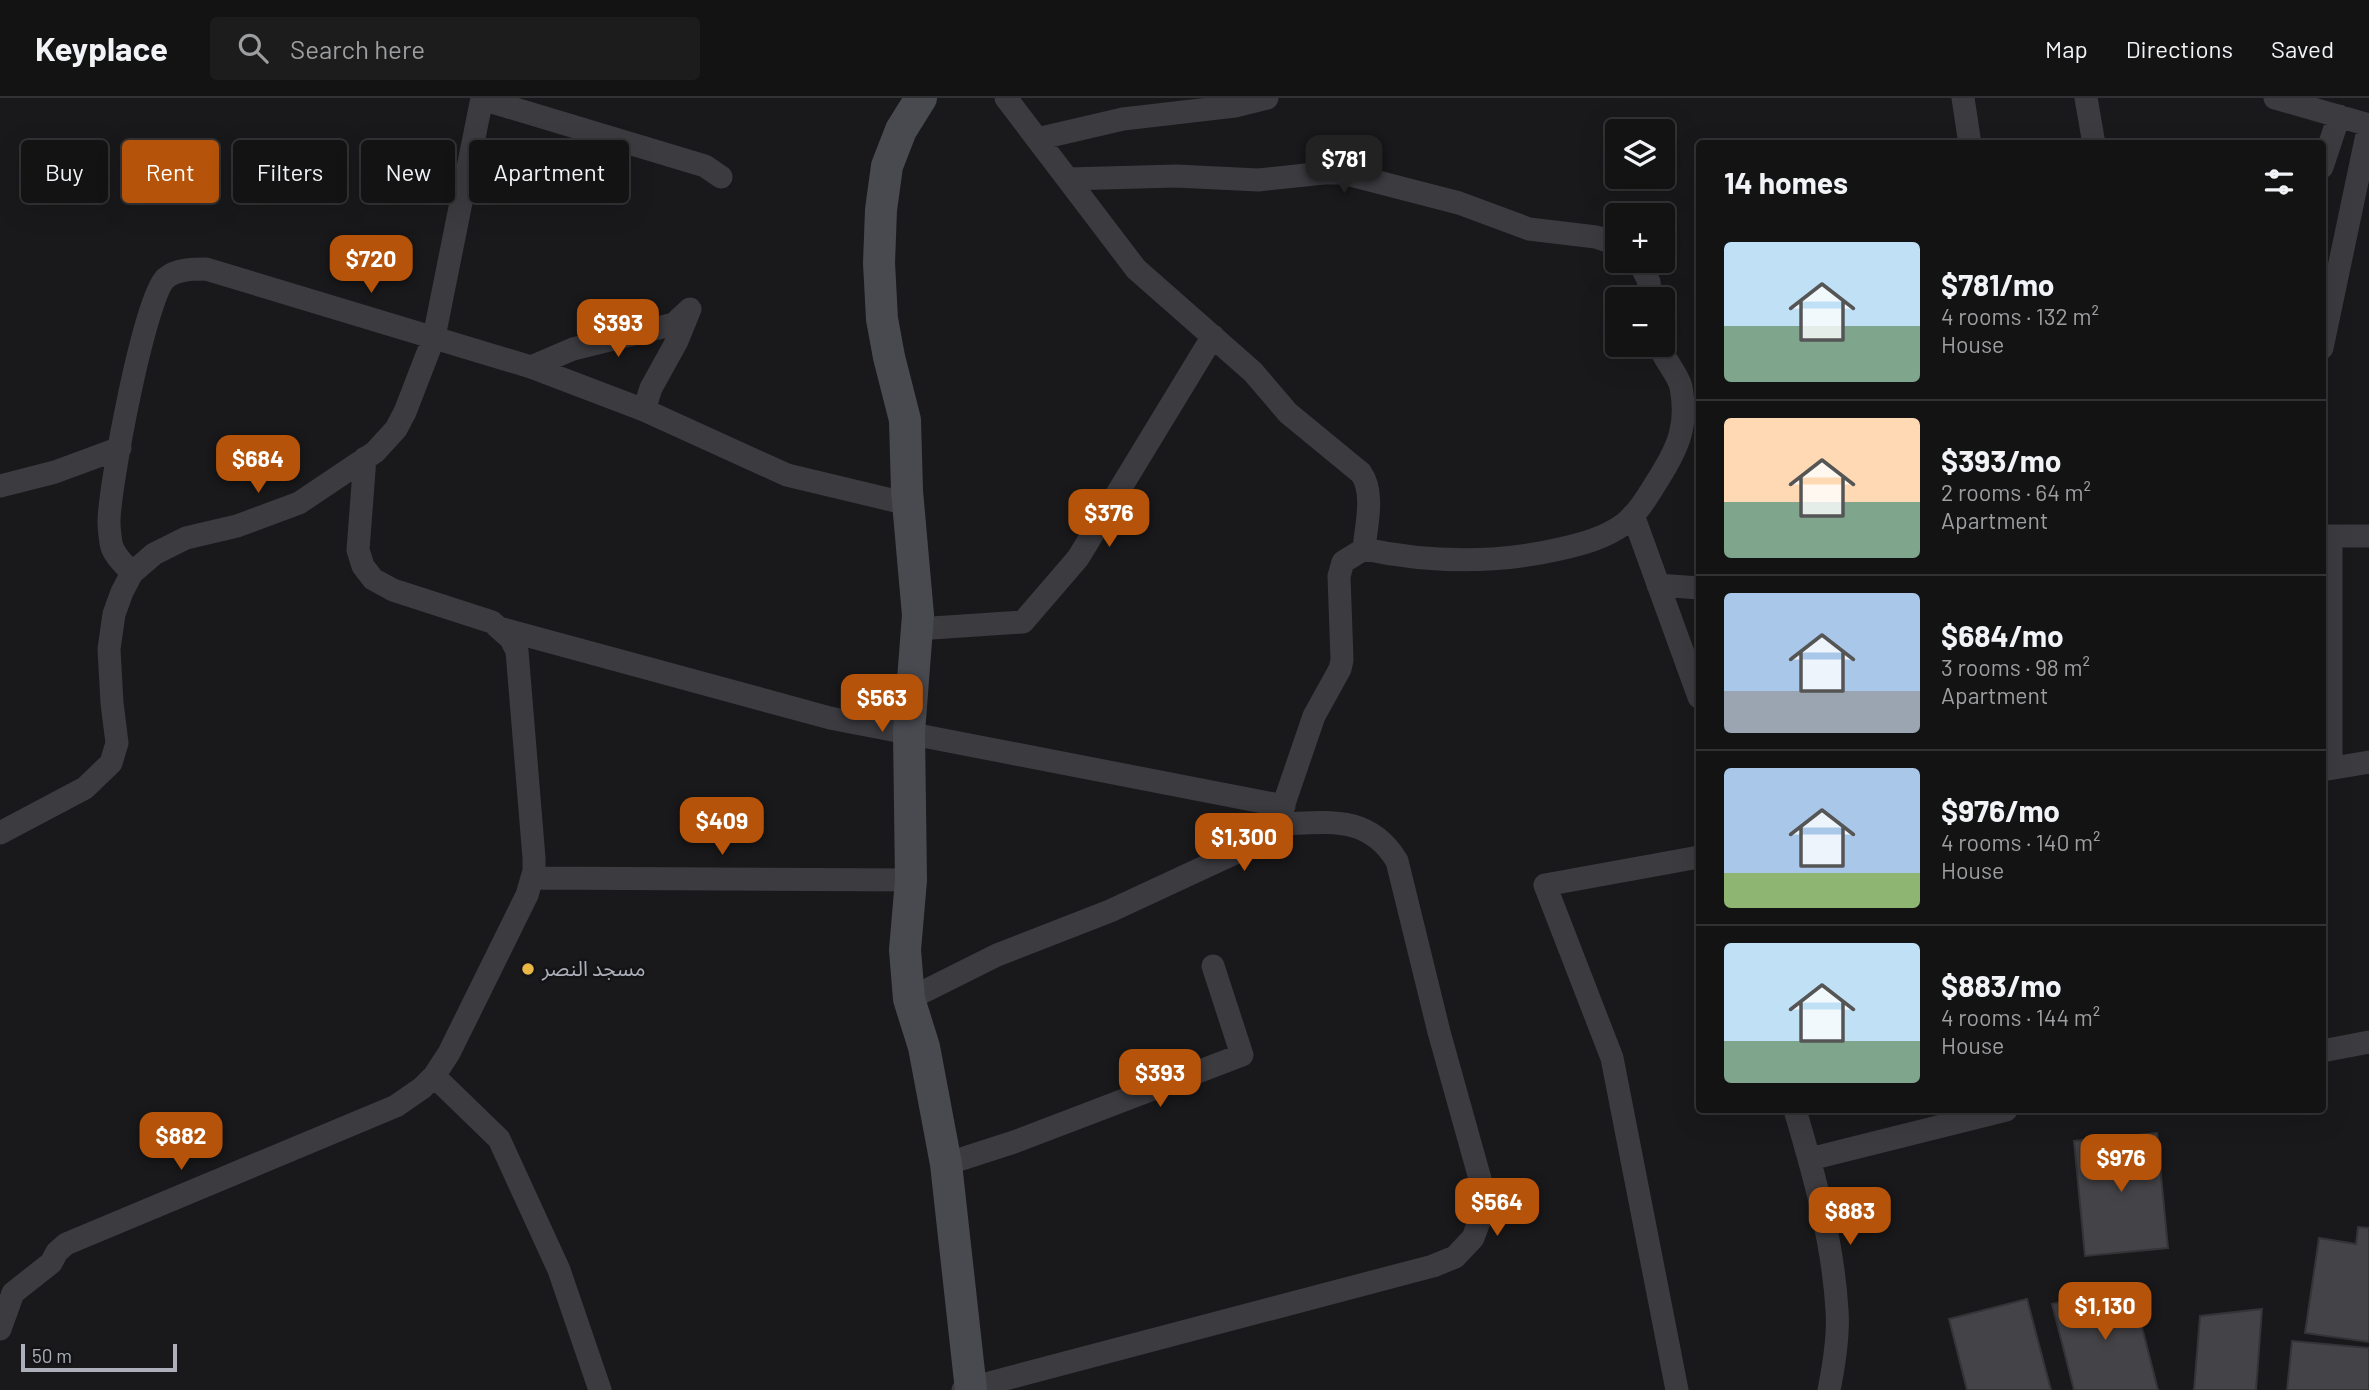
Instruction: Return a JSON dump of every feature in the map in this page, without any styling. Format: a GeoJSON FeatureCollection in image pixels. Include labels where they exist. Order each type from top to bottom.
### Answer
{"type":"FeatureCollection","features":[{"type":"Feature","properties":{"kind":"street"},"geometry":{"type":"LineString","coordinates":[[0,833],[85,788],[111,763],[117,743],[108,649],[114,614],[132,573],[154,554],[186,538],[237,526],[299,503],[365,458],[396,429],[434,337],[482,98],[705,166],[721,177]]}},
{"type":"Feature","properties":{"kind":"street"},"geometry":{"type":"LineString","coordinates":[[365,458],[358,550],[363,566],[373,579],[383,586],[482,618],[503,629],[830,718],[909,732],[1281,815],[1359,827],[1382,840],[1397,861],[1439,1032],[1482,1186],[1482,1214],[1473,1238],[1455,1256],[1433,1266],[968,1389],[946,1164],[924,1046],[909,999],[905,950],[911,880],[909,732],[918,614],[908,504],[905,420],[889,357],[879,263],[881,210],[887,166],[901,130],[921,98]]}},
{"type":"Feature","properties":{"kind":"street"},"geometry":{"type":"LineString","coordinates":[[1006,98],[1136,269],[1253,372],[1288,412],[1361,473],[1367,481],[1368,495],[1364,549]]}},
{"type":"Feature","properties":{"kind":"street"},"geometry":{"type":"LineString","coordinates":[[1037,139],[1123,119],[1235,106],[1266,98]]}},
{"type":"Feature","properties":{"kind":"street"},"geometry":{"type":"LineString","coordinates":[[1963,98],[1969,140]]}},
{"type":"Feature","properties":{"kind":"street"},"geometry":{"type":"LineString","coordinates":[[2086,98],[2093,140]]}},
{"type":"Feature","properties":{"kind":"street"},"geometry":{"type":"LineString","coordinates":[[2275,98],[2369,125],[2330,266],[2326,307]]}},
{"type":"Feature","properties":{"kind":"street"},"geometry":{"type":"LineString","coordinates":[[2326,155],[2339,116]]}},
{"type":"Feature","properties":{"kind":"street"},"geometry":{"type":"LineString","coordinates":[[1068,179],[1176,176],[1258,180],[1343,173],[1459,203],[1529,229],[1605,240]]}},
{"type":"Feature","properties":{"kind":"street"},"geometry":{"type":"LineString","coordinates":[[132,573],[111,546],[109,522],[130,390],[156,294],[165,279],[187,269],[206,268],[531,367],[645,410],[787,475],[908,504]]}},
{"type":"Feature","properties":{"kind":"street"},"geometry":{"type":"LineString","coordinates":[[531,367],[573,349],[674,324],[690,309],[677,341],[651,388],[645,410]]}},
{"type":"Feature","properties":{"kind":"street"},"geometry":{"type":"LineString","coordinates":[[917,629],[1023,622],[1078,558],[1213,337]]}},
{"type":"Feature","properties":{"kind":"street"},"geometry":{"type":"LineString","coordinates":[[909,999],[997,955],[1110,911],[1272,834],[1281,815],[1314,716],[1340,669],[1339,576],[1343,562],[1364,549],[1435,560],[1478,561],[1509,558],[1540,554],[1596,539],[1610,532],[1633,515],[1646,499],[1671,458],[1682,429],[1680,385],[1664,357]]}},
{"type":"Feature","properties":{"kind":"street"},"geometry":{"type":"LineString","coordinates":[[0,486],[55,472],[120,448]]}},
{"type":"Feature","properties":{"kind":"street"},"geometry":{"type":"LineString","coordinates":[[1633,515],[1696,689]]}},
{"type":"Feature","properties":{"kind":"street"},"geometry":{"type":"LineString","coordinates":[[2369,536],[2326,536],[2326,769],[2369,762]]}},
{"type":"Feature","properties":{"kind":"street"},"geometry":{"type":"LineString","coordinates":[[1658,585],[1696,588]]}},
{"type":"Feature","properties":{"kind":"street"},"geometry":{"type":"LineString","coordinates":[[0,1329],[13,1293],[51,1263],[57,1252],[66,1244],[396,1106],[434,1076],[449,1053],[527,895],[532,878],[534,858],[520,665],[517,651],[503,629]]}},
{"type":"Feature","properties":{"kind":"street"},"geometry":{"type":"LineString","coordinates":[[1677,1390],[1612,1058],[1545,885],[1696,858]]}},
{"type":"Feature","properties":{"kind":"street"},"geometry":{"type":"LineString","coordinates":[[532,878],[911,880]]}},
{"type":"Feature","properties":{"kind":"street"},"geometry":{"type":"LineString","coordinates":[[946,1164],[1014,1142],[1242,1055],[1213,966]]}},
{"type":"Feature","properties":{"kind":"street"},"geometry":{"type":"LineString","coordinates":[[2326,1050],[2369,1042]]}},
{"type":"Feature","properties":{"kind":"street"},"geometry":{"type":"LineString","coordinates":[[434,1076],[499,1139],[559,1270],[600,1390]]}},
{"type":"Feature","properties":{"kind":"street"},"geometry":{"type":"LineString","coordinates":[[1796,1113],[1810,1159],[1833,1271],[1838,1312],[1829,1390]]}},
{"type":"Feature","properties":{"kind":"street"},"geometry":{"type":"LineString","coordinates":[[1810,1159],[1994,1113]]}},
{"type":"Feature","properties":{"kind":"building"},"geometry":{"type":"Polygon","coordinates":[[[2157,1133],[2168,1248],[2085,1256],[2074,1141],[2157,1133]]]}},
{"type":"Feature","properties":{"kind":"building"},"geometry":{"type":"Polygon","coordinates":[[[2358,1227],[2369,1228],[2369,1342],[2305,1333],[2319,1238],[2356,1244],[2358,1227]]]}},
{"type":"Feature","properties":{"kind":"building"},"geometry":{"type":"Polygon","coordinates":[[[2131,1284],[2158,1390],[2074,1390],[2052,1304],[2131,1284]]]}},
{"type":"Feature","properties":{"kind":"building"},"geometry":{"type":"Polygon","coordinates":[[[2027,1299],[2051,1390],[1967,1390],[1949,1319],[2027,1299]]]}},
{"type":"Feature","properties":{"kind":"building"},"geometry":{"type":"Polygon","coordinates":[[[2262,1309],[2256,1390],[2194,1390],[2200,1316],[2262,1309]]]}},
{"type":"Feature","properties":{"kind":"building"},"geometry":{"type":"Polygon","coordinates":[[[2292,1341],[2369,1348],[2369,1390],[2287,1390],[2292,1341]]]}},
{"type":"Feature","properties":{"kind":"place","name":"مسجد النصر"},"geometry":{"type":"Point","coordinates":[528,969]}}]}
